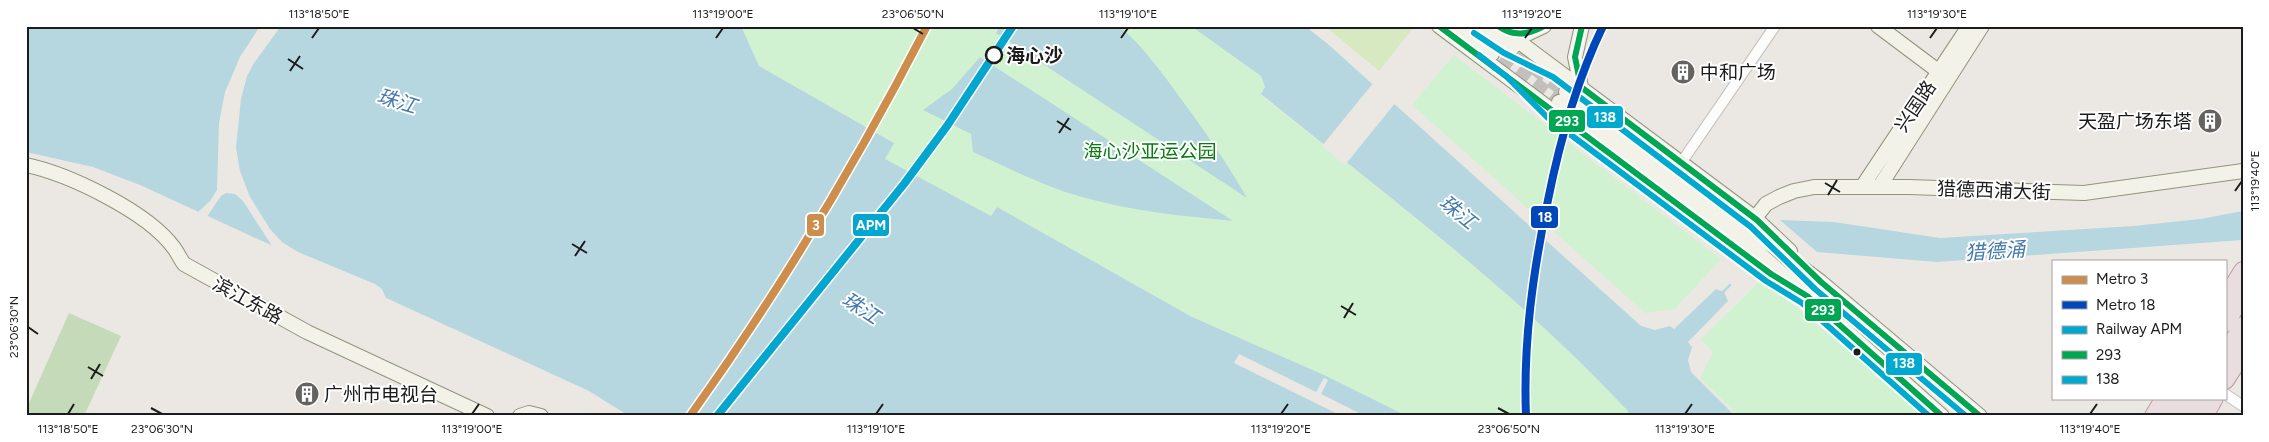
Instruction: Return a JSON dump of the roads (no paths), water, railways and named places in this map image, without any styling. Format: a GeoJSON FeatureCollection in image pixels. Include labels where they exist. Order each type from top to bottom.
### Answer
{"type":"FeatureCollection","features":[{"type":"Feature","properties":{"kind":"highway"},"geometry":{"type":"LineString","coordinates":[[2226,298],[2243,271]]}},
{"type":"Feature","properties":{"kind":"highway"},"geometry":{"type":"LineString","coordinates":[[2226,321],[2243,294]]}},
{"type":"Feature","properties":{"kind":"highway"},"geometry":{"type":"LineString","coordinates":[[2226,353],[2243,326]]}},
{"type":"Feature","properties":{"kind":"highway"},"geometry":{"type":"LineString","coordinates":[[2226,378],[2243,352]]}},
{"type":"Feature","properties":{"kind":"highway"},"geometry":{"type":"LineString","coordinates":[[2154,416],[2206,400]]}},
{"type":"Feature","properties":{"kind":"highway"},"geometry":{"type":"LineString","coordinates":[[2169,416],[2186,405]]}},
{"type":"Feature","properties":{"kind":"main road"},"geometry":{"type":"LineString","coordinates":[[1439,26],[1559,101],[1722,223],[1942,416]]}},
{"type":"Feature","properties":{"kind":"main road"},"geometry":{"type":"LineString","coordinates":[[1457,26],[1512,71],[1559,101],[1821,282],[1980,416]]}},
{"type":"Feature","properties":{"kind":"main road"},"geometry":{"type":"LineString","coordinates":[[1479,26],[1499,32],[1527,34],[1544,26]]}},
{"type":"Feature","properties":{"kind":"main road"},"geometry":{"type":"LineString","coordinates":[[1581,87],[1575,57],[1582,26]]}},
{"type":"Feature","properties":{"kind":"main road"},"geometry":{"type":"LineString","coordinates":[[1878,26],[1944,75]]}},
{"type":"Feature","properties":{"kind":"main road","name":"兴国路"},"geometry":{"type":"LineString","coordinates":[[1880,186],[1944,75],[1968,26]]}},
{"type":"Feature","properties":{"kind":"main road","name":"兴国路"},"geometry":{"type":"LineString","coordinates":[[1862,186],[1982,26]]}},
{"type":"Feature","properties":{"kind":"main road"},"geometry":{"type":"LineString","coordinates":[[1499,32],[1581,87],[1755,218],[1782,242],[1821,282]]}},
{"type":"Feature","properties":{"kind":"main road","name":"滨江东路"},"geometry":{"type":"LineString","coordinates":[[26,165],[40,167],[98,190],[151,226],[173,247],[184,264],[307,332],[487,416]]}},
{"type":"Feature","properties":{"kind":"main road","name":"猎德西浦大街"},"geometry":{"type":"LineString","coordinates":[[1755,218],[1766,204],[1794,191],[1814,187],[1880,186],[2084,193],[2243,171]]}},
{"type":"Feature","properties":{"kind":"street"},"geometry":{"type":"LineString","coordinates":[[1682,163],[1776,26]]}},
{"type":"Feature","properties":{"kind":"street"},"geometry":{"type":"LineString","coordinates":[[2226,395],[2243,406]]}},
{"type":"Feature","properties":{"kind":"water","name":"珠江"},"geometry":{"type":"Polygon","coordinates":[[[26,26],[741,26],[759,66],[894,143],[885,159],[991,216],[997,207],[1192,317],[1324,375],[1407,416],[629,416],[589,391],[140,185],[93,167],[26,152],[26,26]]]}},
{"type":"Feature","properties":{"kind":"water"},"geometry":{"type":"Polygon","coordinates":[[[1000,26],[1119,26],[1145,51],[1199,123],[1247,198],[996,33],[1000,26]]]}},
{"type":"Feature","properties":{"kind":"water","name":"珠江"},"geometry":{"type":"Polygon","coordinates":[[[1191,26],[1305,26],[1329,45],[1641,326],[1655,330],[1670,326],[1674,329],[1716,289],[1724,292],[1728,301],[1688,342],[1692,347],[1688,360],[1691,372],[1735,416],[1630,416],[1627,410],[1585,367],[1496,285],[1403,207],[1261,94],[1265,87],[1261,76],[1191,26]]]}},
{"type":"Feature","properties":{"kind":"water"},"geometry":{"type":"Polygon","coordinates":[[[980,57],[1233,221],[1138,209],[1082,197],[1041,183],[973,152],[971,134],[923,110],[952,89],[980,57]]]}},
{"type":"Feature","properties":{"kind":"water","name":"猎德涌"},"geometry":{"type":"Polygon","coordinates":[[[2243,211],[2243,240],[1937,262],[1817,252],[1780,220],[1834,222],[1940,238],[2134,226],[2200,219],[2243,211]]]}},
{"type":"Feature","properties":{"kind":"waterway"},"geometry":{"type":"LineString","coordinates":[[1722,293],[1730,285]]}},
{"type":"Feature","properties":{"kind":"tunnel"},"geometry":{"type":"LineString","coordinates":[[1501,42],[1566,92]]}},
{"type":"Feature","properties":{"kind":"tunnel"},"geometry":{"type":"LineString","coordinates":[[1484,45],[1559,102]]}},
{"type":"Feature","properties":{"kind":"metro line","name":"3"},"geometry":{"type":"LineString","coordinates":[[690,416],[755,322],[816,225],[873,127],[927,26]]}},
{"type":"Feature","properties":{"kind":"metro line","name":"18"},"geometry":{"type":"LineString","coordinates":[[1526,416],[1525,389],[1530,308],[1543,227],[1558,155],[1570,111],[1593,47],[1603,26]]}},
{"type":"Feature","properties":{"kind":"rail line","name":"APM"},"geometry":{"type":"LineString","coordinates":[[717,416],[904,184],[947,126],[1013,26]]}},
{"type":"Feature","properties":{"kind":"place","name":"海心沙"},"geometry":{"type":"Point","coordinates":[994,55]}},
{"type":"Feature","properties":{"kind":"place","name":"中和广场"},"geometry":{"type":"Point","coordinates":[1683,72]}},
{"type":"Feature","properties":{"kind":"place","name":"天盈广场东塔"},"geometry":{"type":"Point","coordinates":[2210,121]}},
{"type":"Feature","properties":{"kind":"place","name":"广州市电视台"},"geometry":{"type":"Point","coordinates":[307,394]}},
{"type":"Feature","properties":{"kind":"park label","name":"海心沙亚运公园"},"geometry":{"type":"Point","coordinates":[1150,151]}}]}
